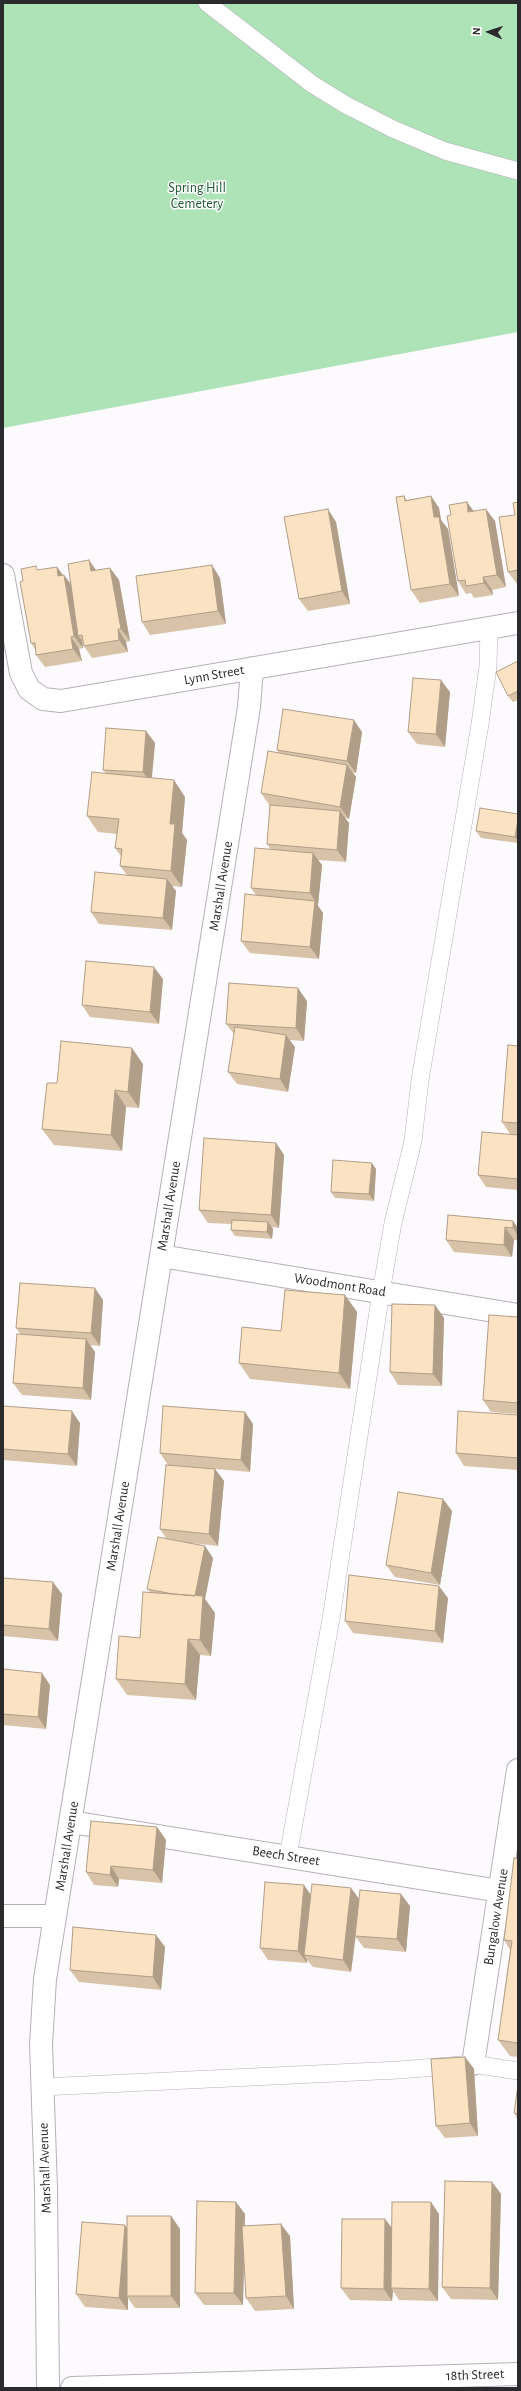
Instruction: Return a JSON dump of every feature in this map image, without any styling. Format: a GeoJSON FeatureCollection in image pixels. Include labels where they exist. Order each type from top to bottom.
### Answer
{"type":"FeatureCollection","features":[{"type":"Feature","properties":{"kind":"street","name":"Lynn Street"},"geometry":{"type":"LineString","coordinates":[[3,575],[21,673],[29,689],[43,699],[61,701],[518,623]]}},
{"type":"Feature","properties":{"kind":"street","name":"Marshall Avenue"},"geometry":{"type":"LineString","coordinates":[[48,2388],[46,2189],[41,2012],[55,1916],[249,707],[252,668]]}},
{"type":"Feature","properties":{"kind":"street","name":"Woodmont Road"},"geometry":{"type":"LineString","coordinates":[[161,1256],[518,1315]]}},
{"type":"Feature","properties":{"kind":"street","name":"Bungalow Avenue"},"geometry":{"type":"LineString","coordinates":[[473,2064],[518,1770]]}},
{"type":"Feature","properties":{"kind":"street","name":"Beech Street"},"geometry":{"type":"LineString","coordinates":[[71,1822],[500,1891]]}},
{"type":"Feature","properties":{"kind":"street"},"geometry":{"type":"LineString","coordinates":[[3,1916],[55,1916]]}},
{"type":"Feature","properties":{"kind":"street","name":"18th Street"},"geometry":{"type":"LineString","coordinates":[[72,2388],[279,2385],[518,2374]]}},
{"type":"Feature","properties":{"kind":"lane"},"geometry":{"type":"LineString","coordinates":[[207,3],[312,84],[346,105],[393,129],[445,151],[518,171]]}},
{"type":"Feature","properties":{"kind":"lane"},"geometry":{"type":"LineString","coordinates":[[288,1856],[331,1619],[393,1223],[413,1141],[420,1080],[481,717],[488,666],[489,628]]}},
{"type":"Feature","properties":{"kind":"lane"},"geometry":{"type":"LineString","coordinates":[[42,2087],[399,2070],[473,2064],[518,2071]]}},
{"type":"Feature","properties":{"kind":"green space","name":"Spring Hill Cemetery"},"geometry":{"type":"Polygon","coordinates":[[[3,3],[518,3],[518,332],[3,428],[3,3]]]}},
{"type":"Feature","properties":{"kind":"building"},"geometry":{"type":"Polygon","coordinates":[[[404,496],[405,501],[431,496],[434,517],[439,517],[450,584],[411,590],[396,497],[404,496]]]}},
{"type":"Feature","properties":{"kind":"building"},"geometry":{"type":"Polygon","coordinates":[[[467,502],[468,512],[486,509],[497,575],[483,577],[484,583],[466,586],[465,580],[458,581],[447,516],[451,515],[449,505],[467,502]]]}},
{"type":"Feature","properties":{"kind":"building"},"geometry":{"type":"Polygon","coordinates":[[[518,502],[518,570],[508,572],[499,517],[515,515],[513,503],[518,502]]]}},
{"type":"Feature","properties":{"kind":"building"},"geometry":{"type":"Polygon","coordinates":[[[328,509],[342,591],[299,599],[284,517],[328,509]]]}},
{"type":"Feature","properties":{"kind":"building"},"geometry":{"type":"Polygon","coordinates":[[[89,560],[91,571],[110,568],[121,629],[118,629],[119,640],[84,646],[82,635],[78,636],[68,564],[89,560]]]}},
{"type":"Feature","properties":{"kind":"building"},"geometry":{"type":"Polygon","coordinates":[[[212,565],[218,611],[142,622],[136,576],[212,565]]]}},
{"type":"Feature","properties":{"kind":"building"},"geometry":{"type":"Polygon","coordinates":[[[36,566],[37,570],[57,567],[58,576],[64,575],[74,636],[71,637],[73,649],[36,655],[35,643],[31,643],[20,582],[23,581],[21,569],[36,566]]]}},
{"type":"Feature","properties":{"kind":"building"},"geometry":{"type":"Polygon","coordinates":[[[518,661],[518,691],[508,696],[496,672],[518,661]]]}},
{"type":"Feature","properties":{"kind":"building"},"geometry":{"type":"Polygon","coordinates":[[[413,678],[441,680],[436,734],[408,732],[413,678]]]}},
{"type":"Feature","properties":{"kind":"building"},"geometry":{"type":"Polygon","coordinates":[[[283,709],[354,720],[347,761],[277,750],[283,709]]]}},
{"type":"Feature","properties":{"kind":"building"},"geometry":{"type":"Polygon","coordinates":[[[106,728],[146,731],[143,772],[103,770],[106,728]]]}},
{"type":"Feature","properties":{"kind":"building"},"geometry":{"type":"Polygon","coordinates":[[[268,751],[347,765],[340,807],[261,793],[268,751]]]}},
{"type":"Feature","properties":{"kind":"building"},"geometry":{"type":"Polygon","coordinates":[[[92,772],[174,780],[170,824],[175,824],[171,871],[120,866],[122,849],[115,848],[119,819],[87,816],[92,772]]]}},
{"type":"Feature","properties":{"kind":"building"},"geometry":{"type":"Polygon","coordinates":[[[270,805],[340,811],[337,850],[267,844],[270,805]]]}},
{"type":"Feature","properties":{"kind":"building"},"geometry":{"type":"Polygon","coordinates":[[[480,808],[518,814],[515,837],[476,831],[480,808]]]}},
{"type":"Feature","properties":{"kind":"building"},"geometry":{"type":"Polygon","coordinates":[[[255,848],[313,853],[310,893],[251,888],[255,848]]]}},
{"type":"Feature","properties":{"kind":"building"},"geometry":{"type":"Polygon","coordinates":[[[95,872],[167,879],[163,918],[91,912],[95,872]]]}},
{"type":"Feature","properties":{"kind":"building"},"geometry":{"type":"Polygon","coordinates":[[[245,894],[315,901],[310,947],[241,941],[245,894]]]}},
{"type":"Feature","properties":{"kind":"building"},"geometry":{"type":"Polygon","coordinates":[[[86,961],[154,967],[150,1012],[82,1005],[86,961]]]}},
{"type":"Feature","properties":{"kind":"building"},"geometry":{"type":"Polygon","coordinates":[[[229,983],[298,988],[296,1028],[226,1024],[229,983]]]}},
{"type":"Feature","properties":{"kind":"building"},"geometry":{"type":"Polygon","coordinates":[[[235,1027],[286,1035],[280,1079],[228,1072],[235,1027]]]}},
{"type":"Feature","properties":{"kind":"building"},"geometry":{"type":"Polygon","coordinates":[[[61,1041],[132,1048],[128,1092],[115,1090],[111,1135],[42,1129],[47,1083],[57,1083],[61,1041]]]}},
{"type":"Feature","properties":{"kind":"building"},"geometry":{"type":"Polygon","coordinates":[[[508,1045],[518,1046],[518,1123],[502,1122],[508,1045]]]}},
{"type":"Feature","properties":{"kind":"building"},"geometry":{"type":"Polygon","coordinates":[[[482,1132],[518,1135],[518,1179],[478,1175],[482,1132]]]}},
{"type":"Feature","properties":{"kind":"building"},"geometry":{"type":"Polygon","coordinates":[[[204,1138],[276,1143],[271,1215],[199,1210],[204,1138]]]}},
{"type":"Feature","properties":{"kind":"building"},"geometry":{"type":"Polygon","coordinates":[[[333,1160],[372,1163],[369,1194],[331,1192],[333,1160]]]}},
{"type":"Feature","properties":{"kind":"building"},"geometry":{"type":"Polygon","coordinates":[[[448,1215],[513,1221],[513,1228],[505,1227],[504,1245],[446,1240],[448,1215]]]}},
{"type":"Feature","properties":{"kind":"building"},"geometry":{"type":"Polygon","coordinates":[[[232,1220],[268,1222],[267,1232],[231,1230],[232,1220]]]}},
{"type":"Feature","properties":{"kind":"building"},"geometry":{"type":"Polygon","coordinates":[[[20,1283],[95,1288],[91,1333],[16,1328],[20,1283]]]}},
{"type":"Feature","properties":{"kind":"building"},"geometry":{"type":"Polygon","coordinates":[[[285,1290],[345,1295],[339,1373],[239,1363],[242,1327],[281,1331],[285,1290]]]}},
{"type":"Feature","properties":{"kind":"building"},"geometry":{"type":"Polygon","coordinates":[[[392,1304],[435,1305],[433,1374],[390,1372],[392,1304]]]}},
{"type":"Feature","properties":{"kind":"building"},"geometry":{"type":"Polygon","coordinates":[[[489,1315],[518,1317],[518,1403],[483,1400],[489,1315]]]}},
{"type":"Feature","properties":{"kind":"building"},"geometry":{"type":"Polygon","coordinates":[[[17,1334],[86,1339],[83,1388],[13,1383],[17,1334]]]}},
{"type":"Feature","properties":{"kind":"building"},"geometry":{"type":"Polygon","coordinates":[[[3,1406],[72,1411],[68,1454],[3,1449],[3,1406]]]}},
{"type":"Feature","properties":{"kind":"building"},"geometry":{"type":"Polygon","coordinates":[[[163,1406],[245,1412],[241,1460],[160,1453],[163,1406]]]}},
{"type":"Feature","properties":{"kind":"building"},"geometry":{"type":"Polygon","coordinates":[[[458,1411],[518,1415],[518,1458],[456,1453],[458,1411]]]}},
{"type":"Feature","properties":{"kind":"building"},"geometry":{"type":"Polygon","coordinates":[[[166,1465],[215,1469],[209,1534],[160,1529],[166,1465]]]}},
{"type":"Feature","properties":{"kind":"building"},"geometry":{"type":"Polygon","coordinates":[[[398,1492],[443,1499],[431,1573],[386,1565],[398,1492]]]}},
{"type":"Feature","properties":{"kind":"building"},"geometry":{"type":"Polygon","coordinates":[[[158,1537],[205,1546],[195,1596],[147,1589],[158,1537]]]}},
{"type":"Feature","properties":{"kind":"building"},"geometry":{"type":"Polygon","coordinates":[[[349,1575],[439,1586],[435,1631],[345,1621],[349,1575]]]}},
{"type":"Feature","properties":{"kind":"building"},"geometry":{"type":"Polygon","coordinates":[[[3,1578],[53,1582],[49,1629],[3,1625],[3,1578]]]}},
{"type":"Feature","properties":{"kind":"building"},"geometry":{"type":"Polygon","coordinates":[[[143,1592],[203,1596],[200,1640],[188,1639],[185,1684],[116,1679],[119,1636],[140,1638],[143,1592]]]}},
{"type":"Feature","properties":{"kind":"building"},"geometry":{"type":"Polygon","coordinates":[[[3,1669],[42,1673],[38,1717],[3,1714],[3,1669]]]}},
{"type":"Feature","properties":{"kind":"building"},"geometry":{"type":"Polygon","coordinates":[[[91,1821],[157,1827],[153,1870],[111,1866],[110,1875],[86,1872],[91,1821]]]}},
{"type":"Feature","properties":{"kind":"building"},"geometry":{"type":"Polygon","coordinates":[[[514,1858],[518,1858],[518,2043],[498,2040],[512,1941],[504,1940],[514,1858]]]}},
{"type":"Feature","properties":{"kind":"building"},"geometry":{"type":"Polygon","coordinates":[[[265,1882],[304,1885],[298,1951],[260,1948],[265,1882]]]}},
{"type":"Feature","properties":{"kind":"building"},"geometry":{"type":"Polygon","coordinates":[[[312,1884],[351,1888],[343,1960],[304,1955],[312,1884]]]}},
{"type":"Feature","properties":{"kind":"building"},"geometry":{"type":"Polygon","coordinates":[[[360,1890],[401,1894],[397,1939],[355,1936],[360,1890]]]}},
{"type":"Feature","properties":{"kind":"building"},"geometry":{"type":"Polygon","coordinates":[[[73,1927],[156,1935],[153,1977],[70,1970],[73,1927]]]}},
{"type":"Feature","properties":{"kind":"building"},"geometry":{"type":"Polygon","coordinates":[[[465,2057],[470,2123],[436,2126],[431,2059],[465,2057]]]}},
{"type":"Feature","properties":{"kind":"building"},"geometry":{"type":"Polygon","coordinates":[[[518,2085],[518,2114],[514,2113],[518,2085]]]}},
{"type":"Feature","properties":{"kind":"building"},"geometry":{"type":"Polygon","coordinates":[[[445,2181],[492,2182],[490,2288],[442,2287],[445,2181]]]}},
{"type":"Feature","properties":{"kind":"building"},"geometry":{"type":"Polygon","coordinates":[[[197,2201],[236,2202],[234,2293],[195,2293],[197,2201]]]}},
{"type":"Feature","properties":{"kind":"building"},"geometry":{"type":"Polygon","coordinates":[[[392,2202],[431,2202],[429,2289],[391,2288],[392,2202]]]}},
{"type":"Feature","properties":{"kind":"building"},"geometry":{"type":"Polygon","coordinates":[[[127,2216],[171,2216],[171,2296],[127,2296],[127,2216]]]}},
{"type":"Feature","properties":{"kind":"building"},"geometry":{"type":"Polygon","coordinates":[[[342,2219],[385,2219],[384,2289],[341,2288],[342,2219]]]}},
{"type":"Feature","properties":{"kind":"building"},"geometry":{"type":"Polygon","coordinates":[[[82,2222],[125,2225],[119,2298],[76,2294],[82,2222]]]}},
{"type":"Feature","properties":{"kind":"building"},"geometry":{"type":"Polygon","coordinates":[[[281,2224],[286,2296],[246,2298],[242,2226],[281,2224]]]}}]}
